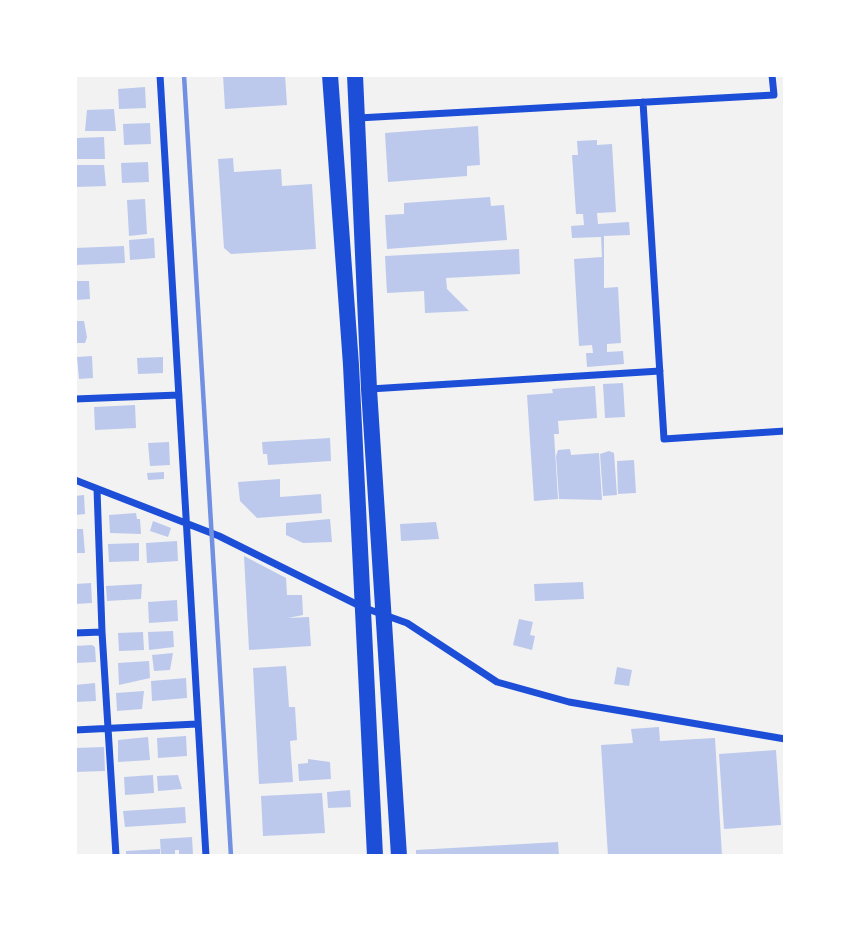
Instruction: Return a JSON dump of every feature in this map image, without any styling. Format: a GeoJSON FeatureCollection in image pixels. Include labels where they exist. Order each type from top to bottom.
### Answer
{"type":"FeatureCollection","features":[{"type":"Feature","properties":{"kind":"highway"},"geometry":{"type":"LineString","coordinates":[[330,75],[351,365],[375,856]]}},
{"type":"Feature","properties":{"kind":"highway"},"geometry":{"type":"LineString","coordinates":[[355,75],[369,388],[399,856]]}},
{"type":"Feature","properties":{"kind":"street"},"geometry":{"type":"LineString","coordinates":[[160,75],[184,524],[206,856]]}},
{"type":"Feature","properties":{"kind":"street"},"geometry":{"type":"LineString","coordinates":[[358,118],[774,95],[772,75]]}},
{"type":"Feature","properties":{"kind":"street"},"geometry":{"type":"LineString","coordinates":[[643,103],[664,439],[785,431]]}},
{"type":"Feature","properties":{"kind":"street"},"geometry":{"type":"LineString","coordinates":[[369,388],[660,371]]}},
{"type":"Feature","properties":{"kind":"street"},"geometry":{"type":"LineString","coordinates":[[75,399],[179,396]]}},
{"type":"Feature","properties":{"kind":"street"},"geometry":{"type":"LineString","coordinates":[[75,480],[232,541],[362,607],[383,612],[433,638],[497,681],[569,702],[785,739]]}},
{"type":"Feature","properties":{"kind":"street"},"geometry":{"type":"LineString","coordinates":[[97,489],[102,632],[116,856]]}},
{"type":"Feature","properties":{"kind":"street"},"geometry":{"type":"LineString","coordinates":[[75,633],[102,632]]}},
{"type":"Feature","properties":{"kind":"street"},"geometry":{"type":"LineString","coordinates":[[75,730],[197,724]]}},
{"type":"Feature","properties":{"kind":"building"},"geometry":{"type":"Polygon","coordinates":[[[223,75],[285,75],[287,105],[225,109],[223,75]]]}},
{"type":"Feature","properties":{"kind":"building"},"geometry":{"type":"Polygon","coordinates":[[[145,87],[146,108],[119,109],[118,89],[145,87]]]}},
{"type":"Feature","properties":{"kind":"building"},"geometry":{"type":"Polygon","coordinates":[[[114,109],[116,131],[85,131],[87,110],[114,109]]]}},
{"type":"Feature","properties":{"kind":"building"},"geometry":{"type":"Polygon","coordinates":[[[150,123],[151,144],[124,145],[123,124],[150,123]]]}},
{"type":"Feature","properties":{"kind":"building"},"geometry":{"type":"Polygon","coordinates":[[[478,126],[480,165],[467,166],[467,176],[388,182],[385,133],[478,126]]]}},
{"type":"Feature","properties":{"kind":"building"},"geometry":{"type":"Polygon","coordinates":[[[104,137],[105,159],[75,159],[77,138],[104,137]]]}},
{"type":"Feature","properties":{"kind":"building"},"geometry":{"type":"Polygon","coordinates":[[[597,140],[597,145],[612,144],[616,212],[597,213],[598,224],[629,222],[630,235],[604,236],[604,288],[618,287],[621,343],[607,344],[607,352],[623,351],[624,364],[587,367],[586,353],[593,353],[592,345],[579,346],[574,259],[602,257],[601,237],[572,238],[571,226],[584,225],[583,214],[576,214],[572,155],[578,155],[577,141],[597,140]]]}},
{"type":"Feature","properties":{"kind":"building"},"geometry":{"type":"Polygon","coordinates":[[[233,158],[234,172],[281,169],[282,186],[312,184],[316,249],[231,254],[224,248],[218,159],[233,158]]]}},
{"type":"Feature","properties":{"kind":"building"},"geometry":{"type":"Polygon","coordinates":[[[148,162],[149,182],[122,183],[121,163],[148,162]]]}},
{"type":"Feature","properties":{"kind":"building"},"geometry":{"type":"Polygon","coordinates":[[[77,165],[104,165],[106,186],[76,187],[77,165]]]}},
{"type":"Feature","properties":{"kind":"building"},"geometry":{"type":"Polygon","coordinates":[[[490,197],[491,206],[504,205],[507,240],[387,249],[385,215],[404,214],[404,203],[490,197]]]}},
{"type":"Feature","properties":{"kind":"building"},"geometry":{"type":"Polygon","coordinates":[[[145,199],[147,234],[129,236],[127,200],[145,199]]]}},
{"type":"Feature","properties":{"kind":"building"},"geometry":{"type":"Polygon","coordinates":[[[154,238],[155,258],[130,260],[129,240],[154,238]]]}},
{"type":"Feature","properties":{"kind":"building"},"geometry":{"type":"Polygon","coordinates":[[[124,246],[125,263],[75,265],[75,248],[124,246]]]}},
{"type":"Feature","properties":{"kind":"building"},"geometry":{"type":"Polygon","coordinates":[[[519,249],[520,274],[446,278],[447,289],[469,311],[425,313],[424,291],[387,293],[385,256],[519,249]]]}},
{"type":"Feature","properties":{"kind":"building"},"geometry":{"type":"Polygon","coordinates":[[[75,281],[89,281],[90,299],[76,300],[75,281]]]}},
{"type":"Feature","properties":{"kind":"building"},"geometry":{"type":"Polygon","coordinates":[[[75,321],[84,321],[87,337],[85,343],[75,343],[75,321]]]}},
{"type":"Feature","properties":{"kind":"building"},"geometry":{"type":"Polygon","coordinates":[[[92,356],[93,378],[79,379],[77,357],[92,356]]]}},
{"type":"Feature","properties":{"kind":"building"},"geometry":{"type":"Polygon","coordinates":[[[163,357],[163,373],[138,374],[137,358],[163,357]]]}},
{"type":"Feature","properties":{"kind":"building"},"geometry":{"type":"Polygon","coordinates":[[[623,383],[625,417],[605,418],[603,384],[623,383]]]}},
{"type":"Feature","properties":{"kind":"building"},"geometry":{"type":"Polygon","coordinates":[[[595,386],[597,418],[558,421],[559,434],[554,434],[558,499],[534,501],[527,395],[553,393],[552,389],[595,386]]]}},
{"type":"Feature","properties":{"kind":"building"},"geometry":{"type":"Polygon","coordinates":[[[135,405],[136,428],[95,430],[94,407],[135,405]]]}},
{"type":"Feature","properties":{"kind":"building"},"geometry":{"type":"Polygon","coordinates":[[[330,438],[331,461],[268,465],[267,454],[263,454],[262,442],[330,438]]]}},
{"type":"Feature","properties":{"kind":"building"},"geometry":{"type":"Polygon","coordinates":[[[169,442],[170,465],[150,466],[148,443],[169,442]]]}},
{"type":"Feature","properties":{"kind":"building"},"geometry":{"type":"Polygon","coordinates":[[[570,449],[571,455],[599,453],[602,500],[559,499],[556,456],[558,450],[570,449]]]}},
{"type":"Feature","properties":{"kind":"building"},"geometry":{"type":"Polygon","coordinates":[[[609,451],[614,453],[617,495],[603,496],[600,454],[609,451]]]}},
{"type":"Feature","properties":{"kind":"building"},"geometry":{"type":"Polygon","coordinates":[[[634,460],[636,493],[618,494],[617,461],[634,460]]]}},
{"type":"Feature","properties":{"kind":"building"},"geometry":{"type":"Polygon","coordinates":[[[164,472],[164,479],[148,480],[147,473],[164,472]]]}},
{"type":"Feature","properties":{"kind":"building"},"geometry":{"type":"Polygon","coordinates":[[[280,479],[280,497],[321,494],[322,513],[257,518],[240,501],[238,482],[280,479]]]}},
{"type":"Feature","properties":{"kind":"building"},"geometry":{"type":"Polygon","coordinates":[[[84,495],[85,514],[75,515],[75,496],[84,495]]]}},
{"type":"Feature","properties":{"kind":"building"},"geometry":{"type":"Polygon","coordinates":[[[136,513],[137,519],[140,519],[141,534],[110,533],[109,515],[136,513]]]}},
{"type":"Feature","properties":{"kind":"building"},"geometry":{"type":"Polygon","coordinates":[[[330,519],[332,542],[303,543],[286,535],[286,523],[330,519]]]}},
{"type":"Feature","properties":{"kind":"building"},"geometry":{"type":"Polygon","coordinates":[[[153,521],[171,528],[168,537],[150,531],[153,521]]]}},
{"type":"Feature","properties":{"kind":"building"},"geometry":{"type":"Polygon","coordinates":[[[436,522],[439,539],[401,541],[400,524],[436,522]]]}},
{"type":"Feature","properties":{"kind":"building"},"geometry":{"type":"Polygon","coordinates":[[[75,529],[83,529],[85,553],[75,553],[75,529]]]}},
{"type":"Feature","properties":{"kind":"building"},"geometry":{"type":"Polygon","coordinates":[[[177,541],[178,561],[147,563],[146,543],[177,541]]]}},
{"type":"Feature","properties":{"kind":"building"},"geometry":{"type":"Polygon","coordinates":[[[139,543],[139,561],[109,562],[108,544],[139,543]]]}},
{"type":"Feature","properties":{"kind":"building"},"geometry":{"type":"Polygon","coordinates":[[[244,556],[286,578],[287,595],[302,595],[303,615],[288,618],[309,617],[311,646],[249,650],[244,556]]]}},
{"type":"Feature","properties":{"kind":"building"},"geometry":{"type":"Polygon","coordinates":[[[583,582],[584,599],[535,601],[534,584],[583,582]]]}},
{"type":"Feature","properties":{"kind":"building"},"geometry":{"type":"Polygon","coordinates":[[[91,583],[92,603],[75,604],[75,584],[91,583]]]}},
{"type":"Feature","properties":{"kind":"building"},"geometry":{"type":"Polygon","coordinates":[[[142,584],[141,599],[107,601],[106,586],[142,584]]]}},
{"type":"Feature","properties":{"kind":"building"},"geometry":{"type":"Polygon","coordinates":[[[177,600],[178,621],[149,623],[148,602],[177,600]]]}},
{"type":"Feature","properties":{"kind":"building"},"geometry":{"type":"Polygon","coordinates":[[[519,619],[533,622],[530,635],[535,636],[532,650],[513,645],[519,619]]]}},
{"type":"Feature","properties":{"kind":"building"},"geometry":{"type":"Polygon","coordinates":[[[173,631],[174,647],[149,650],[148,632],[173,631]]]}},
{"type":"Feature","properties":{"kind":"building"},"geometry":{"type":"Polygon","coordinates":[[[143,632],[144,650],[119,651],[118,633],[143,632]]]}},
{"type":"Feature","properties":{"kind":"building"},"geometry":{"type":"Polygon","coordinates":[[[75,646],[95,647],[96,662],[75,663],[75,646]]]}},
{"type":"Feature","properties":{"kind":"building"},"geometry":{"type":"Polygon","coordinates":[[[173,653],[170,670],[154,671],[152,655],[173,653]]]}},
{"type":"Feature","properties":{"kind":"building"},"geometry":{"type":"Polygon","coordinates":[[[149,661],[150,678],[119,685],[118,663],[149,661]]]}},
{"type":"Feature","properties":{"kind":"building"},"geometry":{"type":"Polygon","coordinates":[[[286,666],[289,707],[295,707],[297,740],[290,741],[293,782],[259,784],[253,668],[286,666]]]}},
{"type":"Feature","properties":{"kind":"building"},"geometry":{"type":"Polygon","coordinates":[[[617,667],[632,670],[629,686],[614,684],[617,667]]]}},
{"type":"Feature","properties":{"kind":"building"},"geometry":{"type":"Polygon","coordinates":[[[186,678],[187,698],[152,701],[151,681],[186,678]]]}},
{"type":"Feature","properties":{"kind":"building"},"geometry":{"type":"Polygon","coordinates":[[[95,683],[96,701],[75,702],[75,685],[95,683]]]}},
{"type":"Feature","properties":{"kind":"building"},"geometry":{"type":"Polygon","coordinates":[[[144,691],[142,709],[117,711],[116,693],[144,691]]]}},
{"type":"Feature","properties":{"kind":"building"},"geometry":{"type":"Polygon","coordinates":[[[659,727],[660,741],[715,738],[722,856],[608,856],[601,745],[633,743],[631,729],[659,727]]]}},
{"type":"Feature","properties":{"kind":"building"},"geometry":{"type":"Polygon","coordinates":[[[186,736],[187,756],[158,758],[157,738],[186,736]]]}},
{"type":"Feature","properties":{"kind":"building"},"geometry":{"type":"Polygon","coordinates":[[[148,737],[150,760],[118,762],[118,740],[148,737]]]}},
{"type":"Feature","properties":{"kind":"building"},"geometry":{"type":"Polygon","coordinates":[[[104,747],[105,771],[75,772],[75,748],[104,747]]]}},
{"type":"Feature","properties":{"kind":"building"},"geometry":{"type":"Polygon","coordinates":[[[776,750],[781,825],[724,829],[719,754],[776,750]]]}},
{"type":"Feature","properties":{"kind":"building"},"geometry":{"type":"Polygon","coordinates":[[[308,759],[330,762],[331,779],[299,781],[298,764],[308,763],[308,759]]]}},
{"type":"Feature","properties":{"kind":"building"},"geometry":{"type":"Polygon","coordinates":[[[153,775],[154,793],[125,795],[124,777],[153,775]]]}},
{"type":"Feature","properties":{"kind":"building"},"geometry":{"type":"Polygon","coordinates":[[[178,775],[182,789],[158,791],[157,776],[178,775]]]}},
{"type":"Feature","properties":{"kind":"building"},"geometry":{"type":"Polygon","coordinates":[[[350,790],[351,807],[328,808],[327,792],[350,790]]]}},
{"type":"Feature","properties":{"kind":"building"},"geometry":{"type":"Polygon","coordinates":[[[322,793],[325,833],[263,836],[261,796],[322,793]]]}},
{"type":"Feature","properties":{"kind":"building"},"geometry":{"type":"Polygon","coordinates":[[[185,807],[186,823],[125,827],[123,811],[185,807]]]}},
{"type":"Feature","properties":{"kind":"building"},"geometry":{"type":"Polygon","coordinates":[[[192,837],[193,855],[179,856],[179,850],[175,850],[175,856],[161,856],[160,839],[192,837]]]}},
{"type":"Feature","properties":{"kind":"building"},"geometry":{"type":"Polygon","coordinates":[[[558,842],[559,856],[416,856],[416,850],[558,842]]]}},
{"type":"Feature","properties":{"kind":"building"},"geometry":{"type":"Polygon","coordinates":[[[160,849],[160,856],[126,856],[126,851],[160,849]]]}},
{"type":"Feature","properties":{"kind":"railway"},"geometry":{"type":"LineString","coordinates":[[184,75],[231,856]]}}]}
